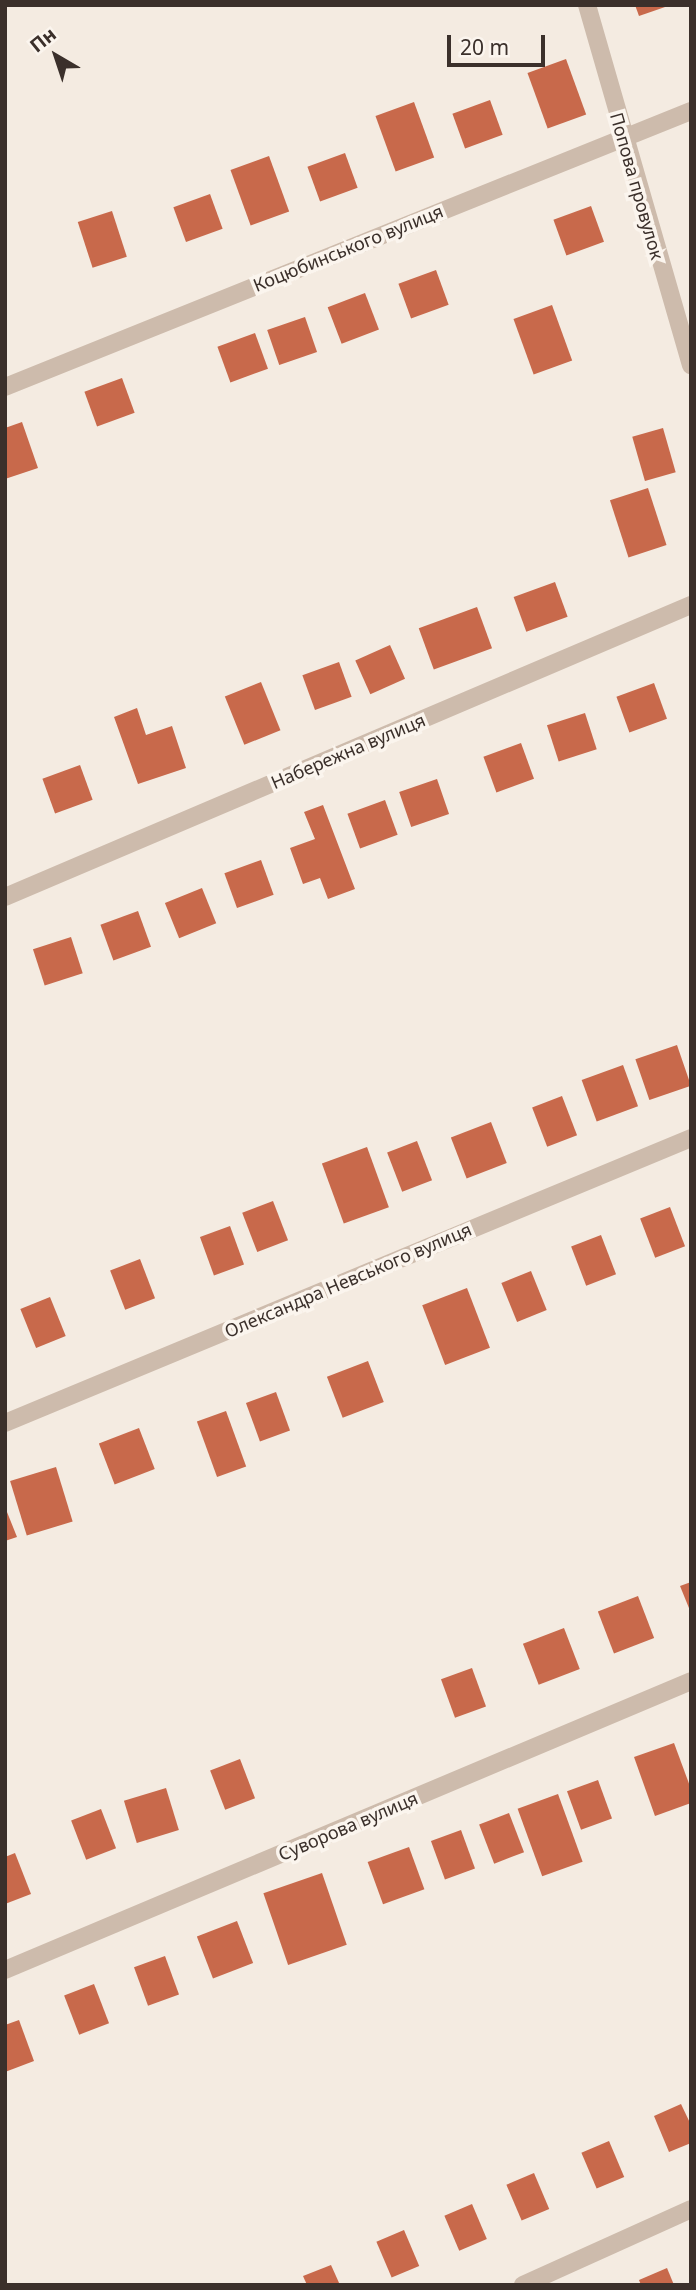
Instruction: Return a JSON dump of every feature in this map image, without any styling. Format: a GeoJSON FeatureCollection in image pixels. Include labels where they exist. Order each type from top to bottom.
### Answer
{"type":"FeatureCollection","features":[{"type":"Feature","properties":{"kind":"street","name":"Попова провулок"},"geometry":{"type":"LineString","coordinates":[[587,5],[622,137],[691,365]]}},
{"type":"Feature","properties":{"kind":"street","name":"Коцюбинського вулиця"},"geometry":{"type":"LineString","coordinates":[[5,387],[691,111]]}},
{"type":"Feature","properties":{"kind":"street","name":"Набережна вулиця"},"geometry":{"type":"LineString","coordinates":[[5,897],[691,605]]}},
{"type":"Feature","properties":{"kind":"street","name":"Олександра Невського вулиця"},"geometry":{"type":"LineString","coordinates":[[5,1423],[691,1138]]}},
{"type":"Feature","properties":{"kind":"street","name":"Суворова вулиця"},"geometry":{"type":"LineString","coordinates":[[5,1970],[691,1681]]}},
{"type":"Feature","properties":{"kind":"street"},"geometry":{"type":"LineString","coordinates":[[523,2285],[691,2209]]}},
{"type":"Feature","properties":{"kind":"building"},"geometry":{"type":"Polygon","coordinates":[[[635,5],[668,5],[668,6],[639,16],[635,5]]]}},
{"type":"Feature","properties":{"kind":"building"},"geometry":{"type":"Polygon","coordinates":[[[566,59],[586,114],[548,128],[527,73],[566,59]]]}},
{"type":"Feature","properties":{"kind":"building"},"geometry":{"type":"Polygon","coordinates":[[[490,100],[503,135],[465,148],[452,114],[490,100]]]}},
{"type":"Feature","properties":{"kind":"building"},"geometry":{"type":"Polygon","coordinates":[[[414,102],[434,157],[396,171],[375,116],[414,102]]]}},
{"type":"Feature","properties":{"kind":"building"},"geometry":{"type":"Polygon","coordinates":[[[345,153],[358,188],[320,201],[307,167],[345,153]]]}},
{"type":"Feature","properties":{"kind":"building"},"geometry":{"type":"Polygon","coordinates":[[[269,156],[289,211],[251,225],[230,170],[269,156]]]}},
{"type":"Feature","properties":{"kind":"building"},"geometry":{"type":"Polygon","coordinates":[[[210,194],[223,229],[186,242],[173,207],[210,194]]]}},
{"type":"Feature","properties":{"kind":"building"},"geometry":{"type":"Polygon","coordinates":[[[591,206],[604,242],[566,255],[553,220],[591,206]]]}},
{"type":"Feature","properties":{"kind":"building"},"geometry":{"type":"Polygon","coordinates":[[[112,211],[127,257],[93,268],[78,222],[112,211]]]}},
{"type":"Feature","properties":{"kind":"building"},"geometry":{"type":"Polygon","coordinates":[[[436,270],[449,305],[411,318],[398,284],[436,270]]]}},
{"type":"Feature","properties":{"kind":"building"},"geometry":{"type":"Polygon","coordinates":[[[365,293],[379,329],[342,344],[328,307],[365,293]]]}},
{"type":"Feature","properties":{"kind":"building"},"geometry":{"type":"Polygon","coordinates":[[[552,305],[572,360],[534,374],[513,319],[552,305]]]}},
{"type":"Feature","properties":{"kind":"building"},"geometry":{"type":"Polygon","coordinates":[[[305,317],[317,352],[279,365],[267,330],[305,317]]]}},
{"type":"Feature","properties":{"kind":"building"},"geometry":{"type":"Polygon","coordinates":[[[255,333],[268,369],[230,382],[217,347],[255,333]]]}},
{"type":"Feature","properties":{"kind":"building"},"geometry":{"type":"Polygon","coordinates":[[[122,378],[135,413],[97,426],[84,392],[122,378]]]}},
{"type":"Feature","properties":{"kind":"building"},"geometry":{"type":"Polygon","coordinates":[[[22,422],[38,468],[5,479],[5,428],[22,422]]]}},
{"type":"Feature","properties":{"kind":"building"},"geometry":{"type":"Polygon","coordinates":[[[663,428],[676,472],[645,481],[632,437],[663,428]]]}},
{"type":"Feature","properties":{"kind":"building"},"geometry":{"type":"Polygon","coordinates":[[[648,488],[667,545],[628,557],[610,500],[648,488]]]}},
{"type":"Feature","properties":{"kind":"building"},"geometry":{"type":"Polygon","coordinates":[[[555,582],[568,617],[526,632],[514,597],[555,582]]]}},
{"type":"Feature","properties":{"kind":"building"},"geometry":{"type":"Polygon","coordinates":[[[477,607],[492,648],[434,670],[419,628],[477,607]]]}},
{"type":"Feature","properties":{"kind":"building"},"geometry":{"type":"Polygon","coordinates":[[[390,645],[405,679],[370,694],[355,660],[390,645]]]}},
{"type":"Feature","properties":{"kind":"building"},"geometry":{"type":"Polygon","coordinates":[[[339,662],[352,697],[315,710],[302,675],[339,662]]]}},
{"type":"Feature","properties":{"kind":"building"},"geometry":{"type":"Polygon","coordinates":[[[261,682],[280,730],[244,745],[225,697],[261,682]]]}},
{"type":"Feature","properties":{"kind":"building"},"geometry":{"type":"Polygon","coordinates":[[[654,683],[667,719],[629,732],[616,697],[654,683]]]}},
{"type":"Feature","properties":{"kind":"building"},"geometry":{"type":"Polygon","coordinates":[[[137,708],[146,735],[172,726],[186,768],[138,784],[114,717],[137,708]]]}},
{"type":"Feature","properties":{"kind":"building"},"geometry":{"type":"Polygon","coordinates":[[[585,713],[597,749],[559,762],[547,725],[585,713]]]}},
{"type":"Feature","properties":{"kind":"building"},"geometry":{"type":"Polygon","coordinates":[[[521,743],[534,779],[496,792],[483,757],[521,743]]]}},
{"type":"Feature","properties":{"kind":"building"},"geometry":{"type":"Polygon","coordinates":[[[80,765],[93,800],[55,813],[42,779],[80,765]]]}},
{"type":"Feature","properties":{"kind":"building"},"geometry":{"type":"Polygon","coordinates":[[[437,779],[449,814],[411,827],[399,792],[437,779]]]}},
{"type":"Feature","properties":{"kind":"building"},"geometry":{"type":"Polygon","coordinates":[[[385,800],[398,835],[360,848],[347,814],[385,800]]]}},
{"type":"Feature","properties":{"kind":"building"},"geometry":{"type":"Polygon","coordinates":[[[323,805],[355,889],[328,899],[320,878],[303,884],[290,848],[315,839],[304,812],[323,805]]]}},
{"type":"Feature","properties":{"kind":"building"},"geometry":{"type":"Polygon","coordinates":[[[261,860],[274,895],[237,908],[224,873],[261,860]]]}},
{"type":"Feature","properties":{"kind":"building"},"geometry":{"type":"Polygon","coordinates":[[[202,888],[216,923],[179,938],[165,903],[202,888]]]}},
{"type":"Feature","properties":{"kind":"building"},"geometry":{"type":"Polygon","coordinates":[[[138,911],[151,947],[113,960],[100,925],[138,911]]]}},
{"type":"Feature","properties":{"kind":"building"},"geometry":{"type":"Polygon","coordinates":[[[71,937],[83,973],[45,986],[33,949],[71,937]]]}},
{"type":"Feature","properties":{"kind":"building"},"geometry":{"type":"Polygon","coordinates":[[[677,1045],[691,1086],[649,1100],[635,1059],[677,1045]]]}},
{"type":"Feature","properties":{"kind":"building"},"geometry":{"type":"Polygon","coordinates":[[[623,1065],[638,1106],[597,1121],[582,1080],[623,1065]]]}},
{"type":"Feature","properties":{"kind":"building"},"geometry":{"type":"Polygon","coordinates":[[[562,1096],[577,1135],[547,1147],[532,1107],[562,1096]]]}},
{"type":"Feature","properties":{"kind":"building"},"geometry":{"type":"Polygon","coordinates":[[[491,1122],[507,1163],[467,1178],[451,1137],[491,1122]]]}},
{"type":"Feature","properties":{"kind":"building"},"geometry":{"type":"Polygon","coordinates":[[[417,1141],[432,1180],[402,1192],[387,1152],[417,1141]]]}},
{"type":"Feature","properties":{"kind":"building"},"geometry":{"type":"Polygon","coordinates":[[[367,1147],[389,1207],[344,1224],[322,1163],[367,1147]]]}},
{"type":"Feature","properties":{"kind":"building"},"geometry":{"type":"Polygon","coordinates":[[[273,1201],[288,1240],[257,1252],[242,1213],[273,1201]]]}},
{"type":"Feature","properties":{"kind":"building"},"geometry":{"type":"Polygon","coordinates":[[[670,1207],[685,1246],[655,1258],[640,1218],[670,1207]]]}},
{"type":"Feature","properties":{"kind":"building"},"geometry":{"type":"Polygon","coordinates":[[[230,1226],[244,1265],[214,1275],[200,1237],[230,1226]]]}},
{"type":"Feature","properties":{"kind":"building"},"geometry":{"type":"Polygon","coordinates":[[[601,1235],[616,1274],[586,1286],[571,1246],[601,1235]]]}},
{"type":"Feature","properties":{"kind":"building"},"geometry":{"type":"Polygon","coordinates":[[[140,1259],[155,1298],[125,1310],[110,1270],[140,1259]]]}},
{"type":"Feature","properties":{"kind":"building"},"geometry":{"type":"Polygon","coordinates":[[[531,1271],[547,1310],[517,1322],[501,1283],[531,1271]]]}},
{"type":"Feature","properties":{"kind":"building"},"geometry":{"type":"Polygon","coordinates":[[[467,1288],[490,1348],[445,1365],[422,1305],[467,1288]]]}},
{"type":"Feature","properties":{"kind":"building"},"geometry":{"type":"Polygon","coordinates":[[[50,1297],[66,1336],[36,1348],[20,1309],[50,1297]]]}},
{"type":"Feature","properties":{"kind":"building"},"geometry":{"type":"Polygon","coordinates":[[[368,1361],[384,1402],[343,1418],[327,1377],[368,1361]]]}},
{"type":"Feature","properties":{"kind":"building"},"geometry":{"type":"Polygon","coordinates":[[[276,1392],[290,1431],[260,1441],[246,1403],[276,1392]]]}},
{"type":"Feature","properties":{"kind":"building"},"geometry":{"type":"Polygon","coordinates":[[[226,1411],[246,1466],[217,1477],[197,1422],[226,1411]]]}},
{"type":"Feature","properties":{"kind":"building"},"geometry":{"type":"Polygon","coordinates":[[[139,1428],[155,1469],[115,1484],[99,1443],[139,1428]]]}},
{"type":"Feature","properties":{"kind":"building"},"geometry":{"type":"Polygon","coordinates":[[[56,1467],[73,1522],[27,1536],[10,1481],[56,1467]]]}},
{"type":"Feature","properties":{"kind":"building"},"geometry":{"type":"Polygon","coordinates":[[[5,1507],[17,1537],[5,1541],[5,1507]]]}},
{"type":"Feature","properties":{"kind":"building"},"geometry":{"type":"Polygon","coordinates":[[[691,1582],[691,1613],[680,1586],[691,1582]]]}},
{"type":"Feature","properties":{"kind":"building"},"geometry":{"type":"Polygon","coordinates":[[[638,1596],[654,1638],[614,1653],[598,1611],[638,1596]]]}},
{"type":"Feature","properties":{"kind":"building"},"geometry":{"type":"Polygon","coordinates":[[[564,1628],[580,1669],[539,1685],[523,1644],[564,1628]]]}},
{"type":"Feature","properties":{"kind":"building"},"geometry":{"type":"Polygon","coordinates":[[[472,1668],[486,1707],[455,1718],[441,1679],[472,1668]]]}},
{"type":"Feature","properties":{"kind":"building"},"geometry":{"type":"Polygon","coordinates":[[[674,1743],[691,1789],[691,1803],[655,1816],[634,1757],[674,1743]]]}},
{"type":"Feature","properties":{"kind":"building"},"geometry":{"type":"Polygon","coordinates":[[[240,1759],[255,1798],[225,1810],[210,1770],[240,1759]]]}},
{"type":"Feature","properties":{"kind":"building"},"geometry":{"type":"Polygon","coordinates":[[[598,1780],[612,1819],[581,1830],[567,1791],[598,1780]]]}},
{"type":"Feature","properties":{"kind":"building"},"geometry":{"type":"Polygon","coordinates":[[[166,1788],[179,1830],[137,1843],[124,1801],[166,1788]]]}},
{"type":"Feature","properties":{"kind":"building"},"geometry":{"type":"Polygon","coordinates":[[[558,1794],[583,1862],[542,1876],[518,1809],[558,1794]]]}},
{"type":"Feature","properties":{"kind":"building"},"geometry":{"type":"Polygon","coordinates":[[[101,1809],[116,1848],[86,1860],[71,1820],[101,1809]]]}},
{"type":"Feature","properties":{"kind":"building"},"geometry":{"type":"Polygon","coordinates":[[[509,1813],[524,1852],[494,1864],[479,1824],[509,1813]]]}},
{"type":"Feature","properties":{"kind":"building"},"geometry":{"type":"Polygon","coordinates":[[[461,1830],[475,1869],[445,1879],[431,1841],[461,1830]]]}},
{"type":"Feature","properties":{"kind":"building"},"geometry":{"type":"Polygon","coordinates":[[[409,1847],[424,1889],[383,1904],[368,1862],[409,1847]]]}},
{"type":"Feature","properties":{"kind":"building"},"geometry":{"type":"Polygon","coordinates":[[[15,1853],[31,1894],[5,1904],[5,1857],[15,1853]]]}},
{"type":"Feature","properties":{"kind":"building"},"geometry":{"type":"Polygon","coordinates":[[[322,1873],[347,1945],[288,1965],[263,1893],[322,1873]]]}},
{"type":"Feature","properties":{"kind":"building"},"geometry":{"type":"Polygon","coordinates":[[[237,1921],[253,1963],[213,1978],[197,1936],[237,1921]]]}},
{"type":"Feature","properties":{"kind":"building"},"geometry":{"type":"Polygon","coordinates":[[[165,1956],[179,1995],[148,2006],[134,1967],[165,1956]]]}},
{"type":"Feature","properties":{"kind":"building"},"geometry":{"type":"Polygon","coordinates":[[[94,1984],[109,2023],[79,2035],[64,1995],[94,1984]]]}},
{"type":"Feature","properties":{"kind":"building"},"geometry":{"type":"Polygon","coordinates":[[[19,2020],[34,2061],[5,2072],[5,2025],[19,2020]]]}},
{"type":"Feature","properties":{"kind":"building"},"geometry":{"type":"Polygon","coordinates":[[[681,2104],[691,2125],[691,2143],[669,2152],[654,2116],[681,2104]]]}},
{"type":"Feature","properties":{"kind":"building"},"geometry":{"type":"Polygon","coordinates":[[[609,2141],[624,2177],[597,2189],[581,2153],[609,2141]]]}},
{"type":"Feature","properties":{"kind":"building"},"geometry":{"type":"Polygon","coordinates":[[[534,2173],[549,2209],[522,2221],[506,2185],[534,2173]]]}},
{"type":"Feature","properties":{"kind":"building"},"geometry":{"type":"Polygon","coordinates":[[[472,2204],[487,2239],[459,2251],[444,2216],[472,2204]]]}},
{"type":"Feature","properties":{"kind":"building"},"geometry":{"type":"Polygon","coordinates":[[[404,2230],[419,2266],[392,2278],[376,2242],[404,2230]]]}},
{"type":"Feature","properties":{"kind":"building"},"geometry":{"type":"Polygon","coordinates":[[[331,2265],[340,2285],[307,2285],[303,2276],[331,2265]]]}},
{"type":"Feature","properties":{"kind":"building"},"geometry":{"type":"Polygon","coordinates":[[[667,2268],[674,2285],[641,2285],[639,2280],[667,2268]]]}}]}
